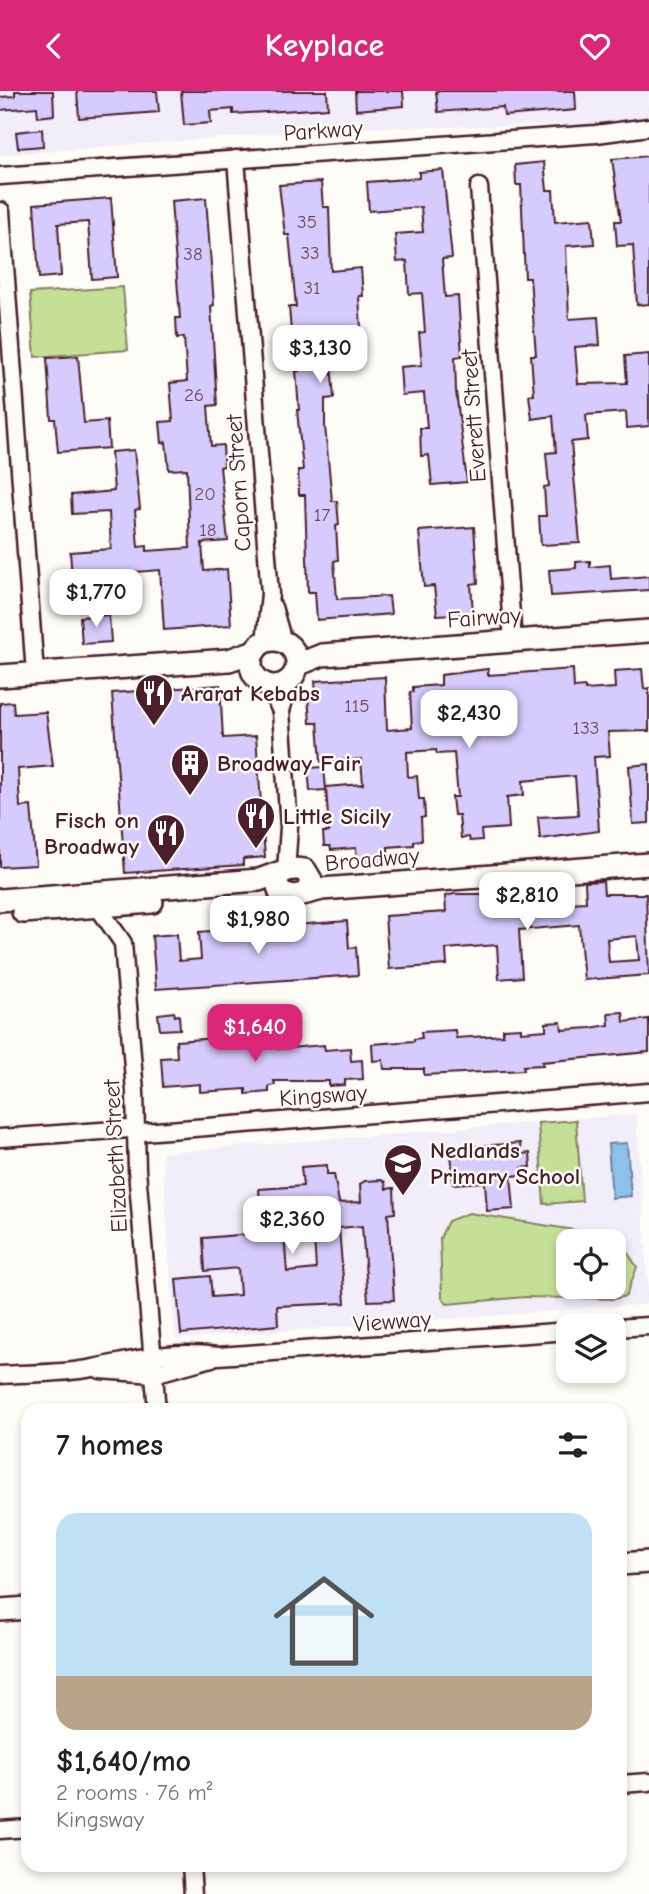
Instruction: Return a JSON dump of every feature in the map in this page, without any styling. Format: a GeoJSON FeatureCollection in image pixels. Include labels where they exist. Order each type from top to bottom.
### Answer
{"type":"FeatureCollection","features":[{"type":"Feature","properties":{"kind":"main road","name":"Fairway"},"geometry":{"type":"LineString","coordinates":[[0,676],[229,660],[275,660],[649,631]]}},
{"type":"Feature","properties":{"kind":"main road","name":"Broadway"},"geometry":{"type":"LineString","coordinates":[[0,900],[649,852]]}},
{"type":"Feature","properties":{"kind":"main road","name":"Broadway"},"geometry":{"type":"LineString","coordinates":[[0,913],[98,907],[294,878],[649,864]]}},
{"type":"Feature","properties":{"kind":"main road"},"geometry":{"type":"LineString","coordinates":[[627,1564],[649,1562]]}},
{"type":"Feature","properties":{"kind":"main road"},"geometry":{"type":"LineString","coordinates":[[0,1610],[21,1608]]}},
{"type":"Feature","properties":{"kind":"street","name":"Parkway"},"geometry":{"type":"LineString","coordinates":[[0,176],[583,135],[649,127]]}},
{"type":"Feature","properties":{"kind":"street","name":"Caporn Street"},"geometry":{"type":"LineString","coordinates":[[236,159],[294,878]]}},
{"type":"Feature","properties":{"kind":"street","name":"Everett Street"},"geometry":{"type":"LineString","coordinates":[[479,187],[513,641]]}},
{"type":"Feature","properties":{"kind":"street"},"geometry":{"type":"LineString","coordinates":[[1,211],[34,674]]}},
{"type":"Feature","properties":{"kind":"street","name":"Elizabeth Street"},"geometry":{"type":"LineString","coordinates":[[98,907],[123,943],[124,950],[156,1403]]}},
{"type":"Feature","properties":{"kind":"street","name":"Kingsway"},"geometry":{"type":"LineString","coordinates":[[0,1138],[649,1092]]}},
{"type":"Feature","properties":{"kind":"street"},"geometry":{"type":"LineString","coordinates":[[626,1327],[649,1326]]}},
{"type":"Feature","properties":{"kind":"street","name":"Viewway"},"geometry":{"type":"LineString","coordinates":[[0,1375],[92,1368],[152,1355],[191,1353],[218,1356],[556,1332]]}},
{"type":"Feature","properties":{"kind":"street","name":"Viewway"},"geometry":{"type":"LineString","coordinates":[[92,1368],[154,1374],[218,1356]]}},
{"type":"Feature","properties":{"kind":"street"},"geometry":{"type":"LineString","coordinates":[[627,1784],[649,1782]]}},
{"type":"Feature","properties":{"kind":"street"},"geometry":{"type":"LineString","coordinates":[[0,1830],[21,1828]]}},
{"type":"Feature","properties":{"kind":"street"},"geometry":{"type":"LineString","coordinates":[[191,1872],[193,1894]]}},
{"type":"Feature","properties":{"kind":"shaded area"},"geometry":{"type":"Polygon","coordinates":[[[0,91],[649,91],[649,124],[345,128],[0,155],[0,91]]]}},
{"type":"Feature","properties":{"kind":"shaded area","name":"Nedlands Primary School"},"geometry":{"type":"Polygon","coordinates":[[[636,1114],[649,1304],[175,1339],[162,1153],[636,1114]]]}},
{"type":"Feature","properties":{"kind":"green space"},"geometry":{"type":"Polygon","coordinates":[[[123,287],[128,350],[35,357],[30,293],[123,287]]]}},
{"type":"Feature","properties":{"kind":"green space"},"geometry":{"type":"Polygon","coordinates":[[[576,1120],[582,1201],[544,1204],[538,1123],[576,1120]]]}},
{"type":"Feature","properties":{"kind":"green space"},"geometry":{"type":"Polygon","coordinates":[[[469,1213],[568,1229],[556,1229],[556,1298],[525,1297],[447,1304],[442,1297],[440,1238],[448,1221],[469,1213]]]}},
{"type":"Feature","properties":{"kind":"green space"},"geometry":{"type":"Polygon","coordinates":[[[626,1250],[637,1267],[626,1296],[626,1250]]]}},
{"type":"Feature","properties":{"kind":"water"},"geometry":{"type":"Polygon","coordinates":[[[627,1143],[631,1196],[612,1198],[608,1144],[627,1143]]]}},
{"type":"Feature","properties":{"kind":"building"},"geometry":{"type":"Polygon","coordinates":[[[15,91],[53,91],[54,115],[38,117],[37,107],[0,110],[0,97],[15,96],[15,91]]]}},
{"type":"Feature","properties":{"kind":"building"},"geometry":{"type":"Polygon","coordinates":[[[77,91],[157,91],[159,112],[79,118],[77,91]]]}},
{"type":"Feature","properties":{"kind":"building"},"geometry":{"type":"Polygon","coordinates":[[[181,91],[327,91],[328,108],[233,114],[233,109],[210,111],[211,123],[184,125],[181,91]]]}},
{"type":"Feature","properties":{"kind":"building"},"geometry":{"type":"Polygon","coordinates":[[[355,91],[403,91],[404,106],[356,110],[355,91]]]}},
{"type":"Feature","properties":{"kind":"building"},"geometry":{"type":"Polygon","coordinates":[[[436,91],[575,91],[576,110],[504,116],[503,107],[438,112],[436,91]]]}},
{"type":"Feature","properties":{"kind":"building"},"geometry":{"type":"Polygon","coordinates":[[[42,129],[43,146],[18,148],[16,132],[42,129]]]}},
{"type":"Feature","properties":{"kind":"building"},"geometry":{"type":"Polygon","coordinates":[[[649,156],[649,304],[637,305],[633,245],[617,246],[615,221],[621,221],[612,159],[649,156]]]}},
{"type":"Feature","properties":{"kind":"building"},"geometry":{"type":"Polygon","coordinates":[[[544,162],[547,190],[553,190],[555,222],[592,219],[594,244],[566,246],[569,319],[598,317],[600,345],[575,347],[578,384],[627,383],[625,356],[649,354],[649,426],[627,428],[626,412],[586,415],[588,440],[571,442],[580,543],[541,545],[539,516],[546,516],[544,487],[549,486],[546,453],[556,452],[553,416],[532,419],[529,395],[534,395],[531,355],[536,355],[530,278],[525,278],[521,185],[516,185],[515,165],[544,162]]]}},
{"type":"Feature","properties":{"kind":"building"},"geometry":{"type":"Polygon","coordinates":[[[443,170],[452,258],[442,259],[445,297],[458,296],[462,356],[455,357],[456,391],[467,482],[432,485],[429,455],[421,456],[420,428],[427,428],[424,393],[402,395],[400,367],[422,365],[419,333],[425,332],[422,293],[409,294],[407,261],[397,262],[395,234],[423,232],[421,207],[369,211],[367,182],[419,178],[419,172],[443,170]]]}},
{"type":"Feature","properties":{"kind":"building"},"geometry":{"type":"Polygon","coordinates":[[[321,182],[323,207],[329,207],[331,271],[361,268],[363,296],[359,296],[361,328],[328,330],[334,398],[325,399],[325,426],[332,501],[337,501],[339,525],[336,526],[338,560],[334,561],[337,599],[389,596],[391,614],[317,620],[315,592],[308,592],[305,495],[299,495],[298,470],[303,470],[297,410],[296,371],[299,371],[296,332],[291,332],[289,307],[296,307],[289,235],[285,235],[279,185],[321,182]]]}},
{"type":"Feature","properties":{"kind":"building"},"geometry":{"type":"Polygon","coordinates":[[[111,198],[117,277],[92,279],[88,222],[58,224],[61,276],[39,278],[34,204],[111,198]]]}},
{"type":"Feature","properties":{"kind":"building"},"geometry":{"type":"Polygon","coordinates":[[[206,198],[214,305],[211,306],[217,405],[208,406],[211,446],[223,445],[224,466],[220,467],[228,541],[202,543],[204,571],[227,569],[231,625],[164,630],[160,570],[72,577],[70,552],[111,549],[109,512],[72,514],[71,495],[114,491],[111,452],[134,450],[140,509],[135,510],[138,547],[147,546],[147,551],[190,548],[187,469],[169,470],[166,442],[162,443],[160,422],[173,421],[170,383],[187,381],[184,337],[177,338],[176,318],[180,318],[171,201],[206,198]]]}},
{"type":"Feature","properties":{"kind":"building"},"geometry":{"type":"Polygon","coordinates":[[[78,356],[84,423],[107,421],[109,448],[58,452],[55,419],[51,419],[47,358],[78,356]]]}},
{"type":"Feature","properties":{"kind":"building"},"geometry":{"type":"Polygon","coordinates":[[[474,527],[478,583],[471,584],[473,613],[437,615],[434,586],[424,587],[419,531],[474,527]]]}},
{"type":"Feature","properties":{"kind":"building"},"geometry":{"type":"Polygon","coordinates":[[[590,561],[590,567],[610,565],[611,579],[649,576],[649,590],[551,596],[549,570],[576,568],[576,562],[590,561]]]}},
{"type":"Feature","properties":{"kind":"building"},"geometry":{"type":"Polygon","coordinates":[[[109,615],[111,642],[82,644],[80,617],[109,615]]]}},
{"type":"Feature","properties":{"kind":"building"},"geometry":{"type":"Polygon","coordinates":[[[488,669],[488,675],[573,669],[574,688],[585,687],[585,690],[615,688],[614,671],[642,669],[644,689],[649,688],[649,731],[608,732],[610,756],[594,757],[599,831],[540,839],[538,817],[578,815],[575,776],[523,781],[524,795],[507,797],[509,828],[481,830],[482,840],[470,841],[469,837],[461,838],[459,815],[454,815],[452,797],[458,797],[454,753],[437,754],[436,750],[407,752],[408,777],[417,776],[419,799],[424,799],[422,840],[414,841],[414,845],[388,847],[388,855],[383,856],[384,862],[357,864],[356,848],[331,850],[330,846],[324,846],[323,832],[329,832],[326,787],[363,784],[361,759],[321,762],[318,723],[310,723],[308,695],[316,694],[315,681],[385,677],[387,730],[412,728],[410,692],[413,692],[413,687],[441,685],[441,675],[488,669]]]}},
{"type":"Feature","properties":{"kind":"building","name":"Broadway Fair"},"geometry":{"type":"Polygon","coordinates":[[[220,685],[223,738],[256,736],[265,857],[243,859],[243,865],[125,873],[112,693],[220,685]]]}},
{"type":"Feature","properties":{"kind":"building"},"geometry":{"type":"Polygon","coordinates":[[[13,702],[14,714],[46,712],[53,766],[18,769],[20,807],[31,806],[36,865],[0,867],[0,703],[13,702]]]}},
{"type":"Feature","properties":{"kind":"building"},"geometry":{"type":"Polygon","coordinates":[[[649,764],[649,823],[633,824],[629,766],[649,764]]]}},
{"type":"Feature","properties":{"kind":"building"},"geometry":{"type":"Polygon","coordinates":[[[324,767],[326,790],[310,791],[308,768],[324,767]]]}},
{"type":"Feature","properties":{"kind":"building"},"geometry":{"type":"Polygon","coordinates":[[[603,881],[604,894],[646,894],[649,975],[584,980],[579,925],[519,930],[522,977],[499,979],[497,945],[446,949],[447,965],[389,969],[385,916],[446,912],[445,896],[454,894],[489,894],[490,907],[586,902],[585,882],[603,881]],[[637,936],[607,939],[609,962],[639,960],[637,936]]]}},
{"type":"Feature","properties":{"kind":"building"},"geometry":{"type":"Polygon","coordinates":[[[347,921],[349,948],[356,947],[358,975],[156,989],[152,936],[177,934],[179,961],[201,959],[199,932],[347,921]]]}},
{"type":"Feature","properties":{"kind":"building"},"geometry":{"type":"Polygon","coordinates":[[[174,1012],[175,1016],[179,1015],[180,1029],[160,1030],[158,1014],[174,1012]]]}},
{"type":"Feature","properties":{"kind":"building"},"geometry":{"type":"Polygon","coordinates":[[[623,1012],[624,1022],[649,1019],[649,1052],[542,1062],[543,1065],[523,1066],[524,1070],[424,1075],[424,1069],[384,1069],[383,1060],[373,1061],[372,1044],[414,1041],[422,1038],[421,1032],[455,1030],[456,1038],[503,1035],[503,1029],[521,1028],[521,1032],[546,1030],[546,1023],[561,1022],[562,1030],[590,1028],[609,1025],[608,1013],[623,1012]]]}},
{"type":"Feature","properties":{"kind":"building"},"geometry":{"type":"Polygon","coordinates":[[[273,1034],[277,1049],[324,1045],[325,1050],[350,1048],[351,1061],[362,1060],[363,1079],[345,1080],[345,1085],[329,1086],[329,1081],[274,1081],[275,1085],[269,1086],[269,1092],[246,1094],[246,1089],[200,1092],[200,1084],[163,1087],[161,1058],[177,1057],[176,1041],[273,1034]]]}},
{"type":"Feature","properties":{"kind":"building"},"geometry":{"type":"Polygon","coordinates":[[[520,1143],[521,1154],[530,1153],[531,1167],[522,1168],[522,1175],[511,1176],[514,1209],[487,1211],[485,1182],[453,1184],[451,1148],[520,1143]]]}},
{"type":"Feature","properties":{"kind":"building"},"geometry":{"type":"Polygon","coordinates":[[[327,1165],[327,1174],[334,1174],[339,1203],[361,1202],[360,1184],[365,1181],[381,1180],[385,1182],[386,1189],[394,1188],[395,1213],[388,1214],[394,1300],[368,1301],[362,1226],[339,1228],[345,1303],[277,1306],[278,1325],[181,1334],[176,1279],[210,1276],[212,1297],[240,1295],[238,1268],[205,1271],[203,1238],[262,1233],[259,1189],[303,1186],[301,1167],[327,1165]],[[313,1219],[283,1221],[287,1272],[316,1269],[313,1219]]]}},
{"type":"Feature","properties":{"kind":"place","name":"Ararat Kebabs"},"geometry":{"type":"Point","coordinates":[154,727]}},
{"type":"Feature","properties":{"kind":"place","name":"Broadway Fair"},"geometry":{"type":"Point","coordinates":[190,797]}},
{"type":"Feature","properties":{"kind":"place","name":"Little Sicily"},"geometry":{"type":"Point","coordinates":[256,850]}},
{"type":"Feature","properties":{"kind":"place","name":"Fisch on Broadway"},"geometry":{"type":"Point","coordinates":[166,867]}},
{"type":"Feature","properties":{"kind":"place","name":"Nedlands Primary School"},"geometry":{"type":"Point","coordinates":[403,1197]}}]}
